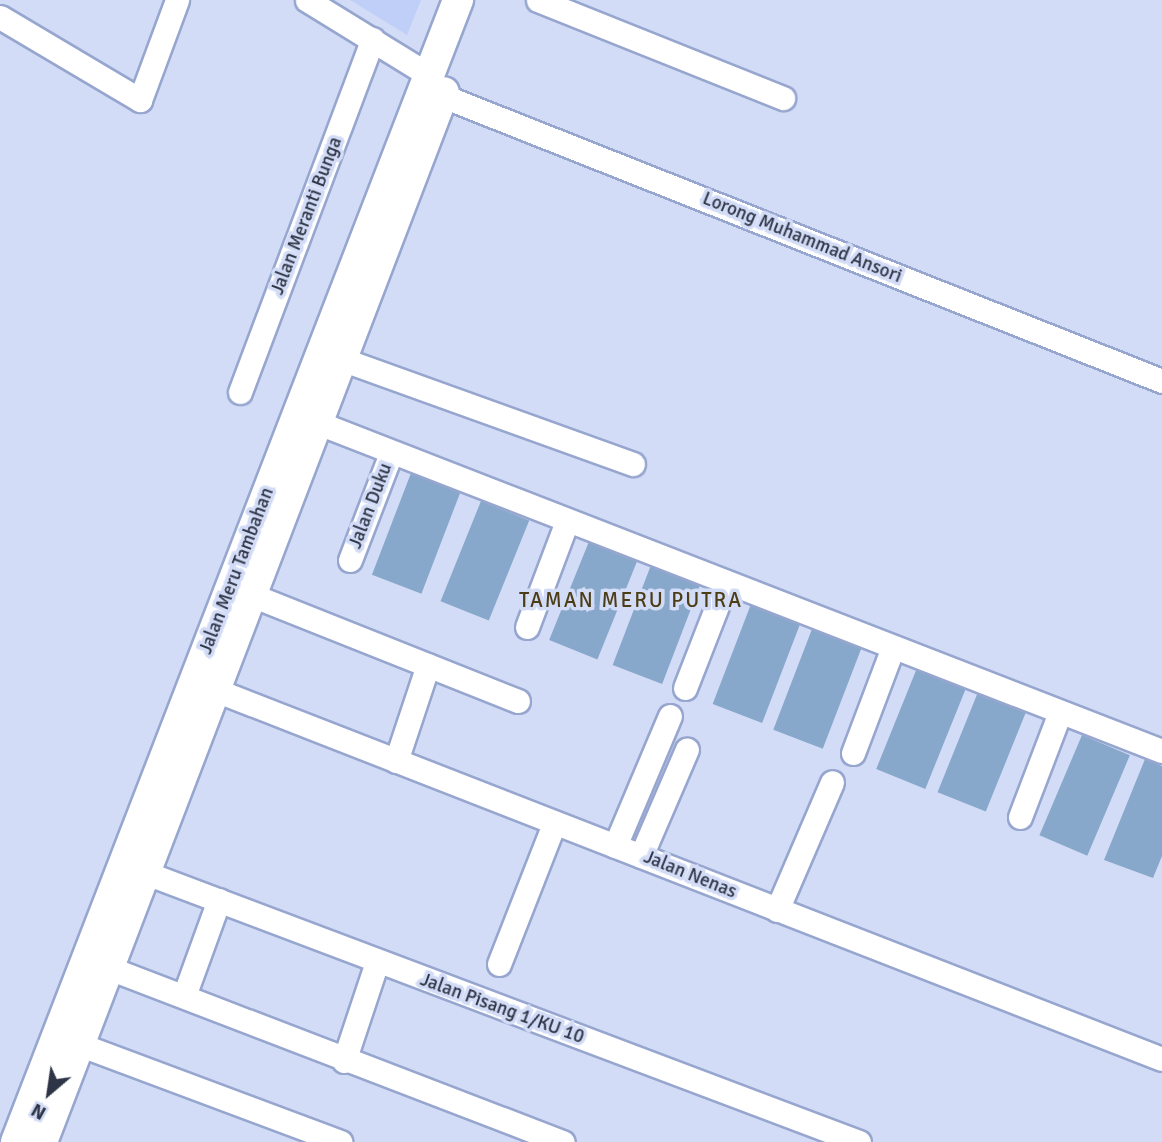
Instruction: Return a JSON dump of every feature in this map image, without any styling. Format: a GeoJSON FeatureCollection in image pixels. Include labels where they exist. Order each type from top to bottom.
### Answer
{"type":"FeatureCollection","features":[{"type":"Feature","properties":{"kind":"main road","name":"Jalan Meru Tambahan"},"geometry":{"type":"LineString","coordinates":[[42,1142],[321,424],[436,85],[458,0]]}},
{"type":"Feature","properties":{"kind":"main road","name":"Jalan Meru Tambahan"},"geometry":{"type":"LineString","coordinates":[[16,1142],[436,85],[480,0]]}},
{"type":"Feature","properties":{"kind":"street"},"geometry":{"type":"LineString","coordinates":[[0,17],[140,100],[177,0]]}},
{"type":"Feature","properties":{"kind":"street","name":"Lorong Muhammad Ansori"},"geometry":{"type":"LineString","coordinates":[[307,0],[373,39],[436,85],[1162,381]]}},
{"type":"Feature","properties":{"kind":"street"},"geometry":{"type":"LineString","coordinates":[[538,0],[783,98]]}},
{"type":"Feature","properties":{"kind":"street","name":"Jalan Meranti Bunga"},"geometry":{"type":"LineString","coordinates":[[240,392],[373,39]]}},
{"type":"Feature","properties":{"kind":"street"},"geometry":{"type":"LineString","coordinates":[[344,360],[633,464]]}},
{"type":"Feature","properties":{"kind":"street"},"geometry":{"type":"LineString","coordinates":[[321,424],[1162,751]]}},
{"type":"Feature","properties":{"kind":"street","name":"Jalan Duku"},"geometry":{"type":"LineString","coordinates":[[350,560],[391,453]]}},
{"type":"Feature","properties":{"kind":"street"},"geometry":{"type":"LineString","coordinates":[[527,627],[567,521]]}},
{"type":"Feature","properties":{"kind":"street"},"geometry":{"type":"LineString","coordinates":[[685,688],[726,583]]}},
{"type":"Feature","properties":{"kind":"street"},"geometry":{"type":"LineString","coordinates":[[254,596],[518,701]]}},
{"type":"Feature","properties":{"kind":"street"},"geometry":{"type":"LineString","coordinates":[[853,753],[893,647]]}},
{"type":"Feature","properties":{"kind":"street"},"geometry":{"type":"LineString","coordinates":[[396,761],[428,665]]}},
{"type":"Feature","properties":{"kind":"street","name":"Jalan Nenas"},"geometry":{"type":"LineString","coordinates":[[218,691],[1162,1059]]}},
{"type":"Feature","properties":{"kind":"street"},"geometry":{"type":"LineString","coordinates":[[1020,817],[1060,712]]}},
{"type":"Feature","properties":{"kind":"street"},"geometry":{"type":"LineString","coordinates":[[615,846],[670,716]]}},
{"type":"Feature","properties":{"kind":"street"},"geometry":{"type":"LineString","coordinates":[[642,856],[687,749]]}},
{"type":"Feature","properties":{"kind":"street"},"geometry":{"type":"LineString","coordinates":[[777,910],[832,782]]}},
{"type":"Feature","properties":{"kind":"street"},"geometry":{"type":"LineString","coordinates":[[499,964],[554,824]]}},
{"type":"Feature","properties":{"kind":"street","name":"Jalan Pisang 1/KU 10"},"geometry":{"type":"LineString","coordinates":[[146,873],[859,1142]]}},
{"type":"Feature","properties":{"kind":"street"},"geometry":{"type":"LineString","coordinates":[[184,996],[219,900]]}},
{"type":"Feature","properties":{"kind":"street"},"geometry":{"type":"LineString","coordinates":[[344,1061],[377,962]]}},
{"type":"Feature","properties":{"kind":"street"},"geometry":{"type":"LineString","coordinates":[[109,968],[344,1061],[563,1142]]}},
{"type":"Feature","properties":{"kind":"street"},"geometry":{"type":"LineString","coordinates":[[81,1045],[340,1142]]}},
{"type":"Feature","properties":{"kind":"shaded area"},"geometry":{"type":"Polygon","coordinates":[[[350,0],[421,0],[407,35],[350,0]]]}},
{"type":"Feature","properties":{"kind":"building"},"geometry":{"type":"Polygon","coordinates":[[[411,473],[460,492],[421,594],[372,575],[411,473]]]}},
{"type":"Feature","properties":{"kind":"building"},"geometry":{"type":"Polygon","coordinates":[[[481,501],[529,520],[489,621],[441,601],[481,501]]]}},
{"type":"Feature","properties":{"kind":"building"},"geometry":{"type":"Polygon","coordinates":[[[590,539],[638,558],[597,660],[549,640],[590,539]]]}},
{"type":"Feature","properties":{"kind":"building"},"geometry":{"type":"Polygon","coordinates":[[[651,565],[700,584],[662,684],[613,665],[651,565]]]}},
{"type":"Feature","properties":{"kind":"building"},"geometry":{"type":"Polygon","coordinates":[[[751,604],[800,623],[762,723],[713,704],[751,604]]]}},
{"type":"Feature","properties":{"kind":"building"},"geometry":{"type":"Polygon","coordinates":[[[812,629],[861,648],[823,749],[773,730],[812,629]]]}},
{"type":"Feature","properties":{"kind":"building"},"geometry":{"type":"Polygon","coordinates":[[[917,668],[966,688],[925,789],[876,769],[917,668]]]}},
{"type":"Feature","properties":{"kind":"building"},"geometry":{"type":"Polygon","coordinates":[[[978,692],[1026,711],[986,812],[938,792],[978,692]]]}},
{"type":"Feature","properties":{"kind":"building"},"geometry":{"type":"Polygon","coordinates":[[[1082,735],[1130,755],[1087,856],[1039,835],[1082,735]]]}},
{"type":"Feature","properties":{"kind":"building"},"geometry":{"type":"Polygon","coordinates":[[[1145,759],[1162,766],[1162,856],[1153,878],[1104,860],[1145,759]]]}},
{"type":"Feature","properties":{"kind":"district","name":"TAMAN MERU PUTRA"},"geometry":{"type":"Point","coordinates":[631,600]}}]}
